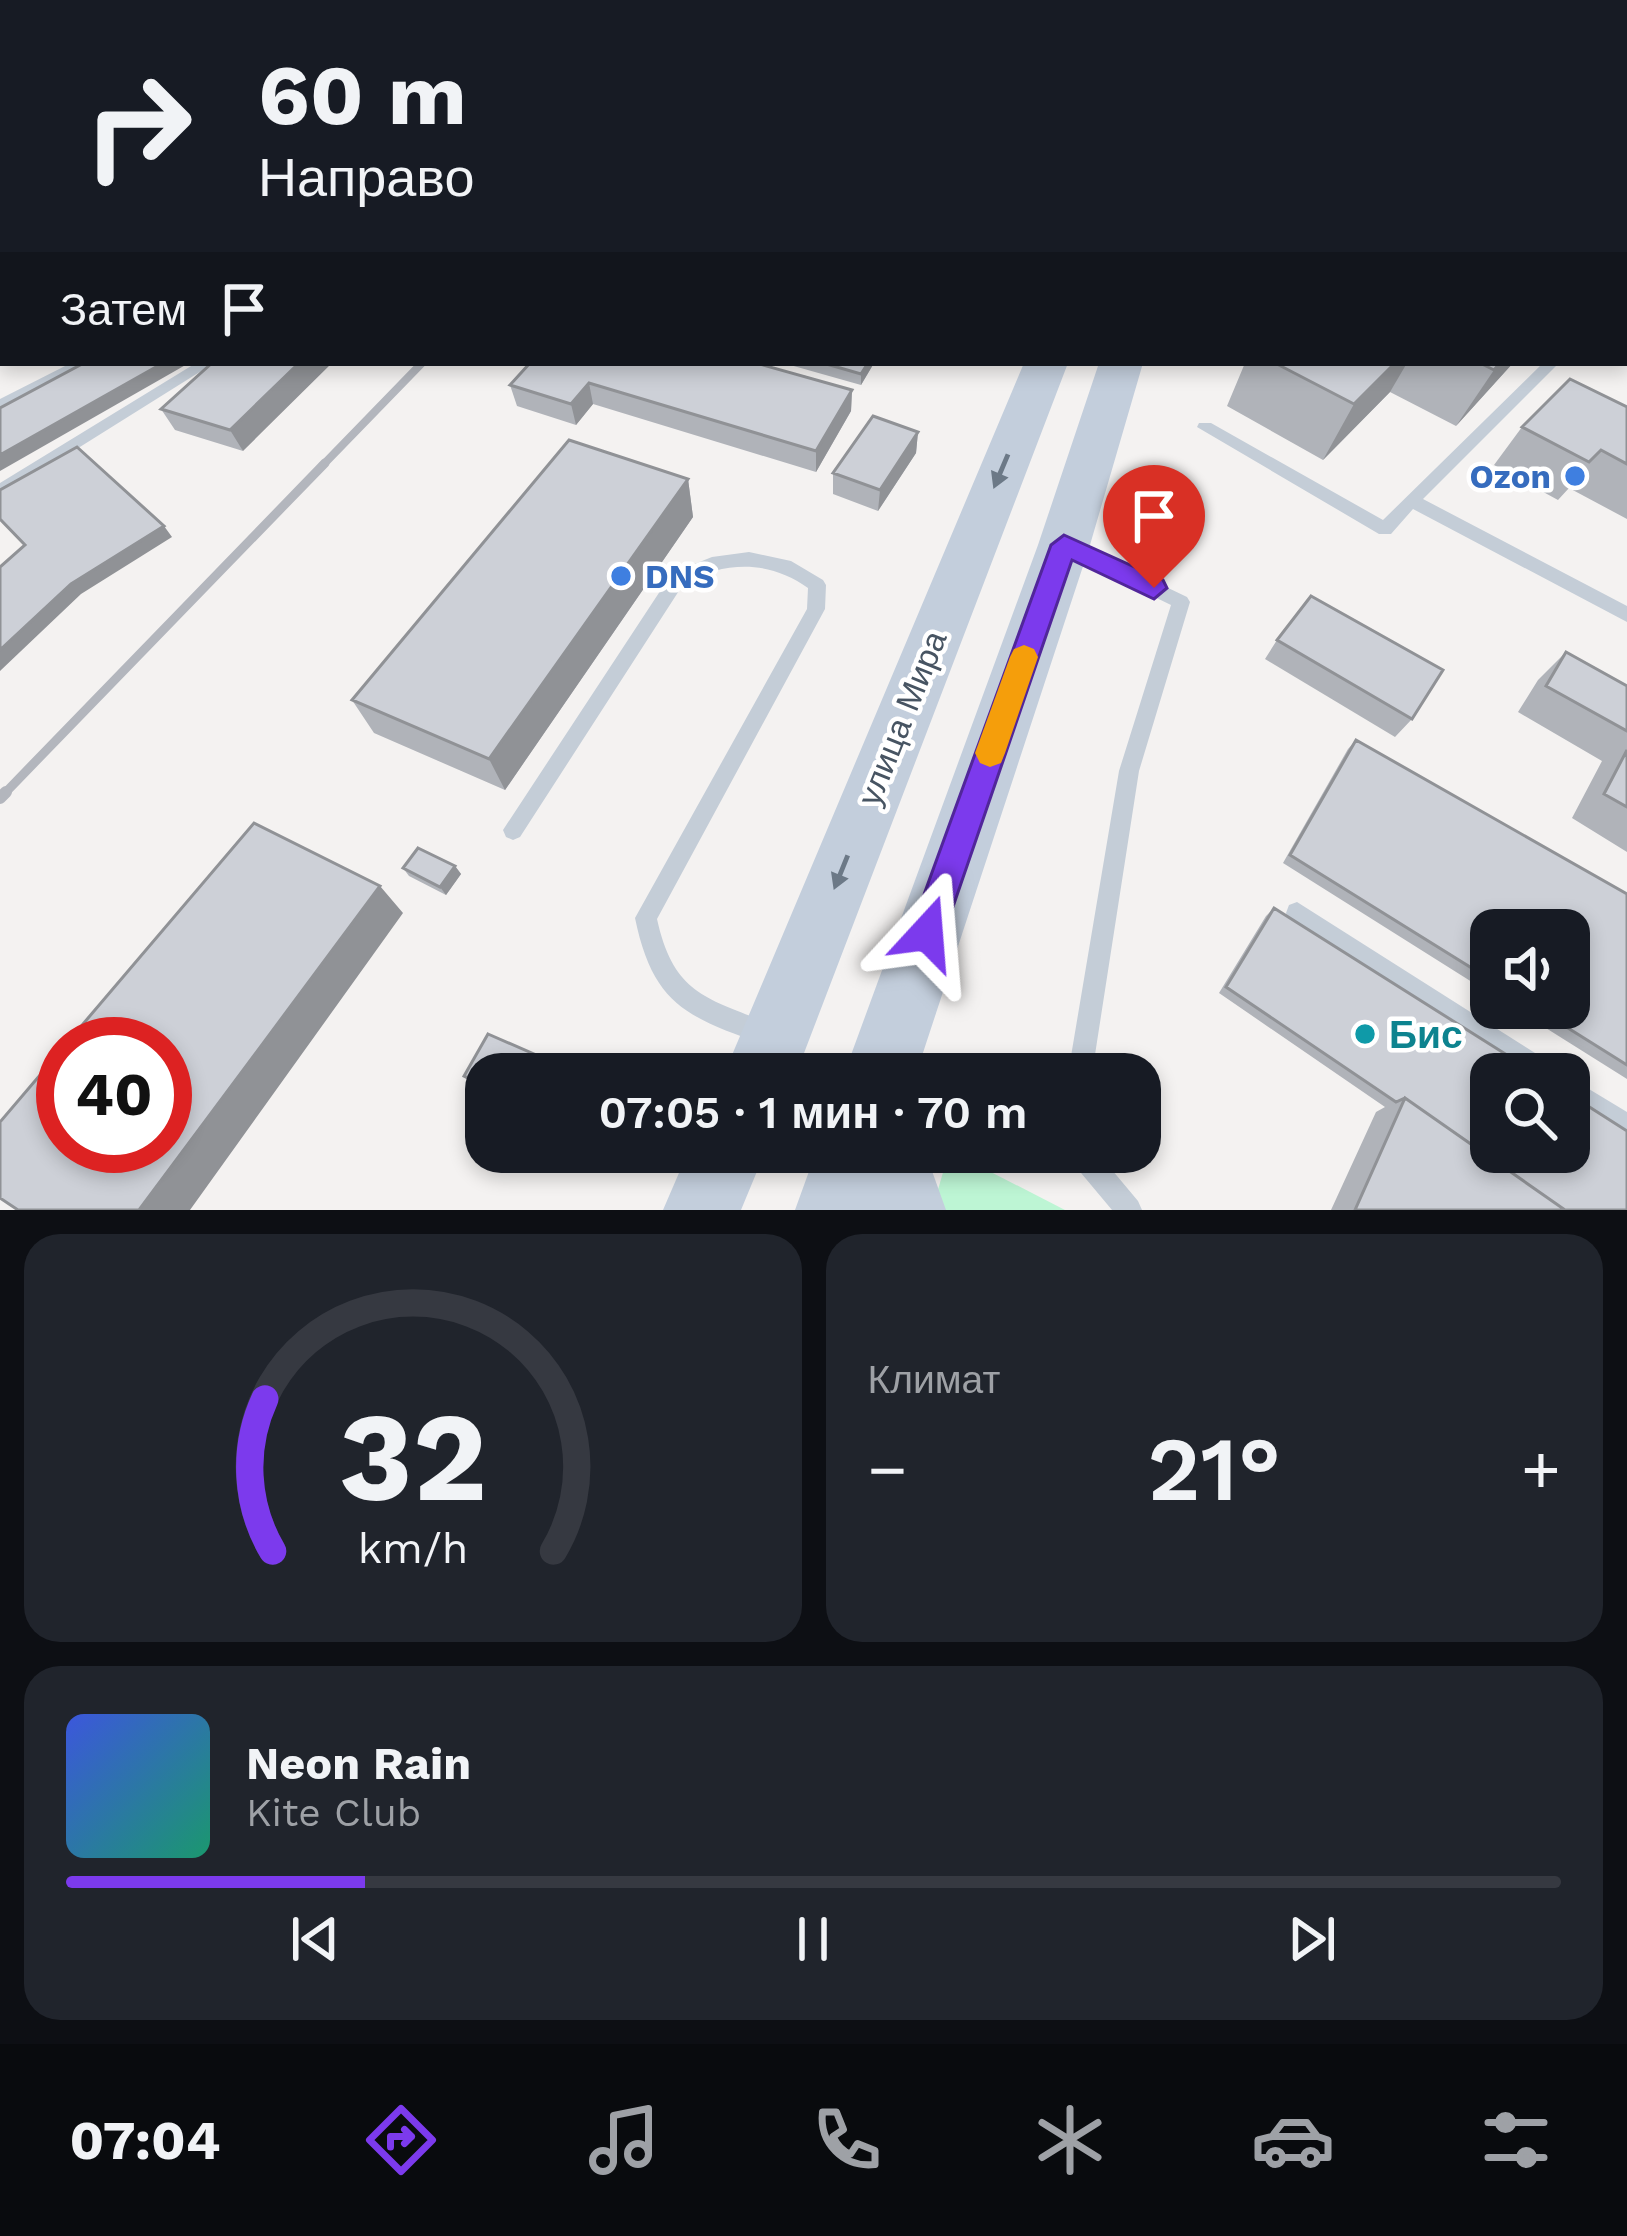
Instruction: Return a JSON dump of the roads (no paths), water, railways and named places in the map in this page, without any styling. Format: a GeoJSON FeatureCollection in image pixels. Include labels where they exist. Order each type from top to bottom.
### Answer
{"type":"FeatureCollection","features":[{"type":"Feature","properties":{"kind":"street","name":"улица Мира"},"geometry":{"type":"LineString","coordinates":[[769,1053],[1045,366]]}},
{"type":"Feature","properties":{"kind":"street"},"geometry":{"type":"LineString","coordinates":[[887,1053],[1064,545],[1120,366]]}},
{"type":"Feature","properties":{"kind":"street"},"geometry":{"type":"LineString","coordinates":[[906,1053],[914,968]]}},
{"type":"Feature","properties":{"kind":"street"},"geometry":{"type":"LineString","coordinates":[[702,1210],[718,1173]]}},
{"type":"Feature","properties":{"kind":"street"},"geometry":{"type":"LineString","coordinates":[[834,1210],[847,1173]]}},
{"type":"Feature","properties":{"kind":"street"},"geometry":{"type":"LineString","coordinates":[[895,1173],[907,1210]]}},
{"type":"Feature","properties":{"kind":"lane"},"geometry":{"type":"LineString","coordinates":[[0,406],[76,366]]}},
{"type":"Feature","properties":{"kind":"lane"},"geometry":{"type":"LineString","coordinates":[[0,491],[202,366]]}},
{"type":"Feature","properties":{"kind":"lane"},"geometry":{"type":"LineString","coordinates":[[1205,428],[1385,529],[1549,366]]}},
{"type":"Feature","properties":{"kind":"lane"},"geometry":{"type":"LineString","coordinates":[[1411,500],[1627,615]]}},
{"type":"Feature","properties":{"kind":"lane"},"geometry":{"type":"LineString","coordinates":[[1064,545],[1180,602],[1129,771],[1083,1053]]}},
{"type":"Feature","properties":{"kind":"lane"},"geometry":{"type":"LineString","coordinates":[[513,830],[678,578],[708,560],[746,559],[800,570],[818,585],[816,609],[646,918],[651,950],[666,981],[691,1004],[765,1053]]}},
{"type":"Feature","properties":{"kind":"lane"},"geometry":{"type":"LineString","coordinates":[[1297,913],[1513,1053]]}},
{"type":"Feature","properties":{"kind":"lane"},"geometry":{"type":"LineString","coordinates":[[1590,1103],[1627,1127]]}},
{"type":"Feature","properties":{"kind":"lane"},"geometry":{"type":"LineString","coordinates":[[1098,1173],[1129,1210]]}},
{"type":"Feature","properties":{"kind":"railway"},"geometry":{"type":"LineString","coordinates":[[322,466],[419,366]]}},
{"type":"Feature","properties":{"kind":"railway"},"geometry":{"type":"LineString","coordinates":[[3,795],[325,463]]}},
{"type":"Feature","properties":{"kind":"railway"},"geometry":{"type":"LineString","coordinates":[[3,795],[6,792]]}},
{"type":"Feature","properties":{"kind":"railway"},"geometry":{"type":"LineString","coordinates":[[0,798],[3,795]]}},
{"type":"Feature","properties":{"kind":"place","name":"Ozon"},"geometry":{"type":"Point","coordinates":[1575,476]}},
{"type":"Feature","properties":{"kind":"place","name":"DNS"},"geometry":{"type":"Point","coordinates":[621,576]}},
{"type":"Feature","properties":{"kind":"place","name":"Бис"},"geometry":{"type":"Point","coordinates":[1365,1034]}}]}
